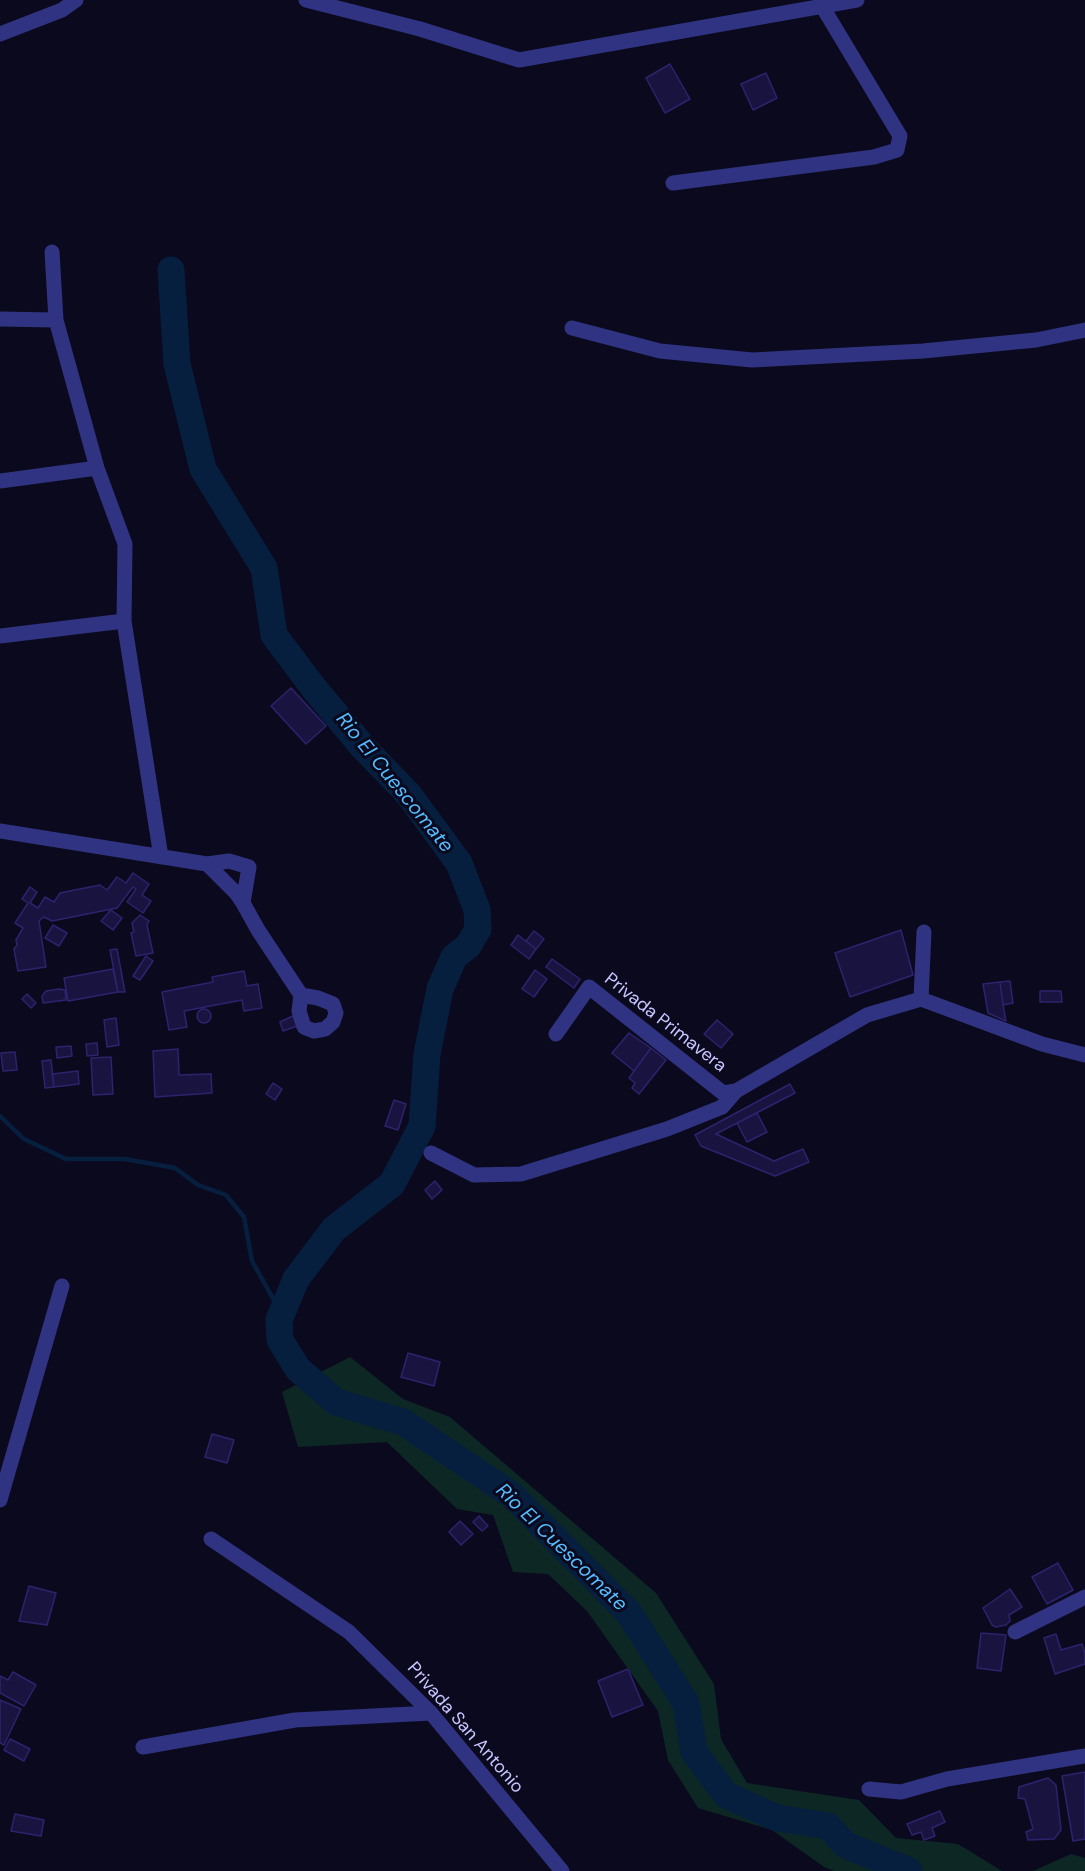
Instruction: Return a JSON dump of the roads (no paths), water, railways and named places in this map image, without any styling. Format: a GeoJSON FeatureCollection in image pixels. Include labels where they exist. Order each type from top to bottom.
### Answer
{"type":"FeatureCollection","features":[{"type":"Feature","properties":{"kind":"street"},"geometry":{"type":"LineString","coordinates":[[0,34],[62,10],[76,0]]}},
{"type":"Feature","properties":{"kind":"street"},"geometry":{"type":"LineString","coordinates":[[306,0],[420,29],[519,60],[857,0]]}},
{"type":"Feature","properties":{"kind":"street"},"geometry":{"type":"LineString","coordinates":[[672,183],[874,157],[897,150],[900,136],[822,6]]}},
{"type":"Feature","properties":{"kind":"street"},"geometry":{"type":"LineString","coordinates":[[52,252],[56,320],[97,468],[125,544],[124,621],[160,857]]}},
{"type":"Feature","properties":{"kind":"street"},"geometry":{"type":"LineString","coordinates":[[0,319],[56,320]]}},
{"type":"Feature","properties":{"kind":"street"},"geometry":{"type":"LineString","coordinates":[[572,327],[660,351],[752,360],[922,351],[1036,340],[1085,330]]}},
{"type":"Feature","properties":{"kind":"street"},"geometry":{"type":"LineString","coordinates":[[0,481],[97,468]]}},
{"type":"Feature","properties":{"kind":"street"},"geometry":{"type":"LineString","coordinates":[[0,636],[124,621]]}},
{"type":"Feature","properties":{"kind":"street"},"geometry":{"type":"LineString","coordinates":[[0,831],[207,864],[229,861],[249,867],[243,903]]}},
{"type":"Feature","properties":{"kind":"street"},"geometry":{"type":"LineString","coordinates":[[207,864],[237,894],[301,995]]}},
{"type":"Feature","properties":{"kind":"street"},"geometry":{"type":"LineString","coordinates":[[921,999],[924,932]]}},
{"type":"Feature","properties":{"kind":"street","name":"Privada Primavera"},"geometry":{"type":"LineString","coordinates":[[555,1034],[590,987],[723,1093],[736,1091]]}},
{"type":"Feature","properties":{"kind":"street"},"geometry":{"type":"LineString","coordinates":[[431,1153],[474,1175],[521,1174],[667,1129],[722,1107],[736,1091],[867,1015],[921,999],[1042,1044],[1085,1054]]}},
{"type":"Feature","properties":{"kind":"street"},"geometry":{"type":"LineString","coordinates":[[0,1500],[62,1286]]}},
{"type":"Feature","properties":{"kind":"street","name":"Privada San Antonio"},"geometry":{"type":"LineString","coordinates":[[211,1539],[349,1632],[431,1713],[562,1871]]}},
{"type":"Feature","properties":{"kind":"street"},"geometry":{"type":"LineString","coordinates":[[1015,1632],[1085,1597]]}},
{"type":"Feature","properties":{"kind":"street"},"geometry":{"type":"LineString","coordinates":[[143,1747],[295,1720],[431,1713]]}},
{"type":"Feature","properties":{"kind":"street"},"geometry":{"type":"LineString","coordinates":[[869,1789],[901,1792],[947,1779],[1085,1756]]}},
{"type":"Feature","properties":{"kind":"waterway","name":"Rio El Cuescomate"},"geometry":{"type":"LineString","coordinates":[[171,270],[177,364],[203,469],[264,568],[274,635],[362,746],[409,795],[459,863],[477,910],[478,929],[468,946],[454,957],[440,989],[427,1054],[422,1126],[392,1184],[334,1229],[296,1279],[279,1320],[280,1340],[298,1369],[336,1402],[403,1422],[512,1495],[629,1613],[686,1703],[694,1752],[726,1795],[777,1818],[828,1826],[846,1845],[909,1871]]}},
{"type":"Feature","properties":{"kind":"waterway"},"geometry":{"type":"LineString","coordinates":[[0,1116],[24,1139],[66,1159],[125,1159],[175,1168],[198,1185],[226,1195],[244,1217],[252,1261],[275,1302],[279,1320]]}}]}
